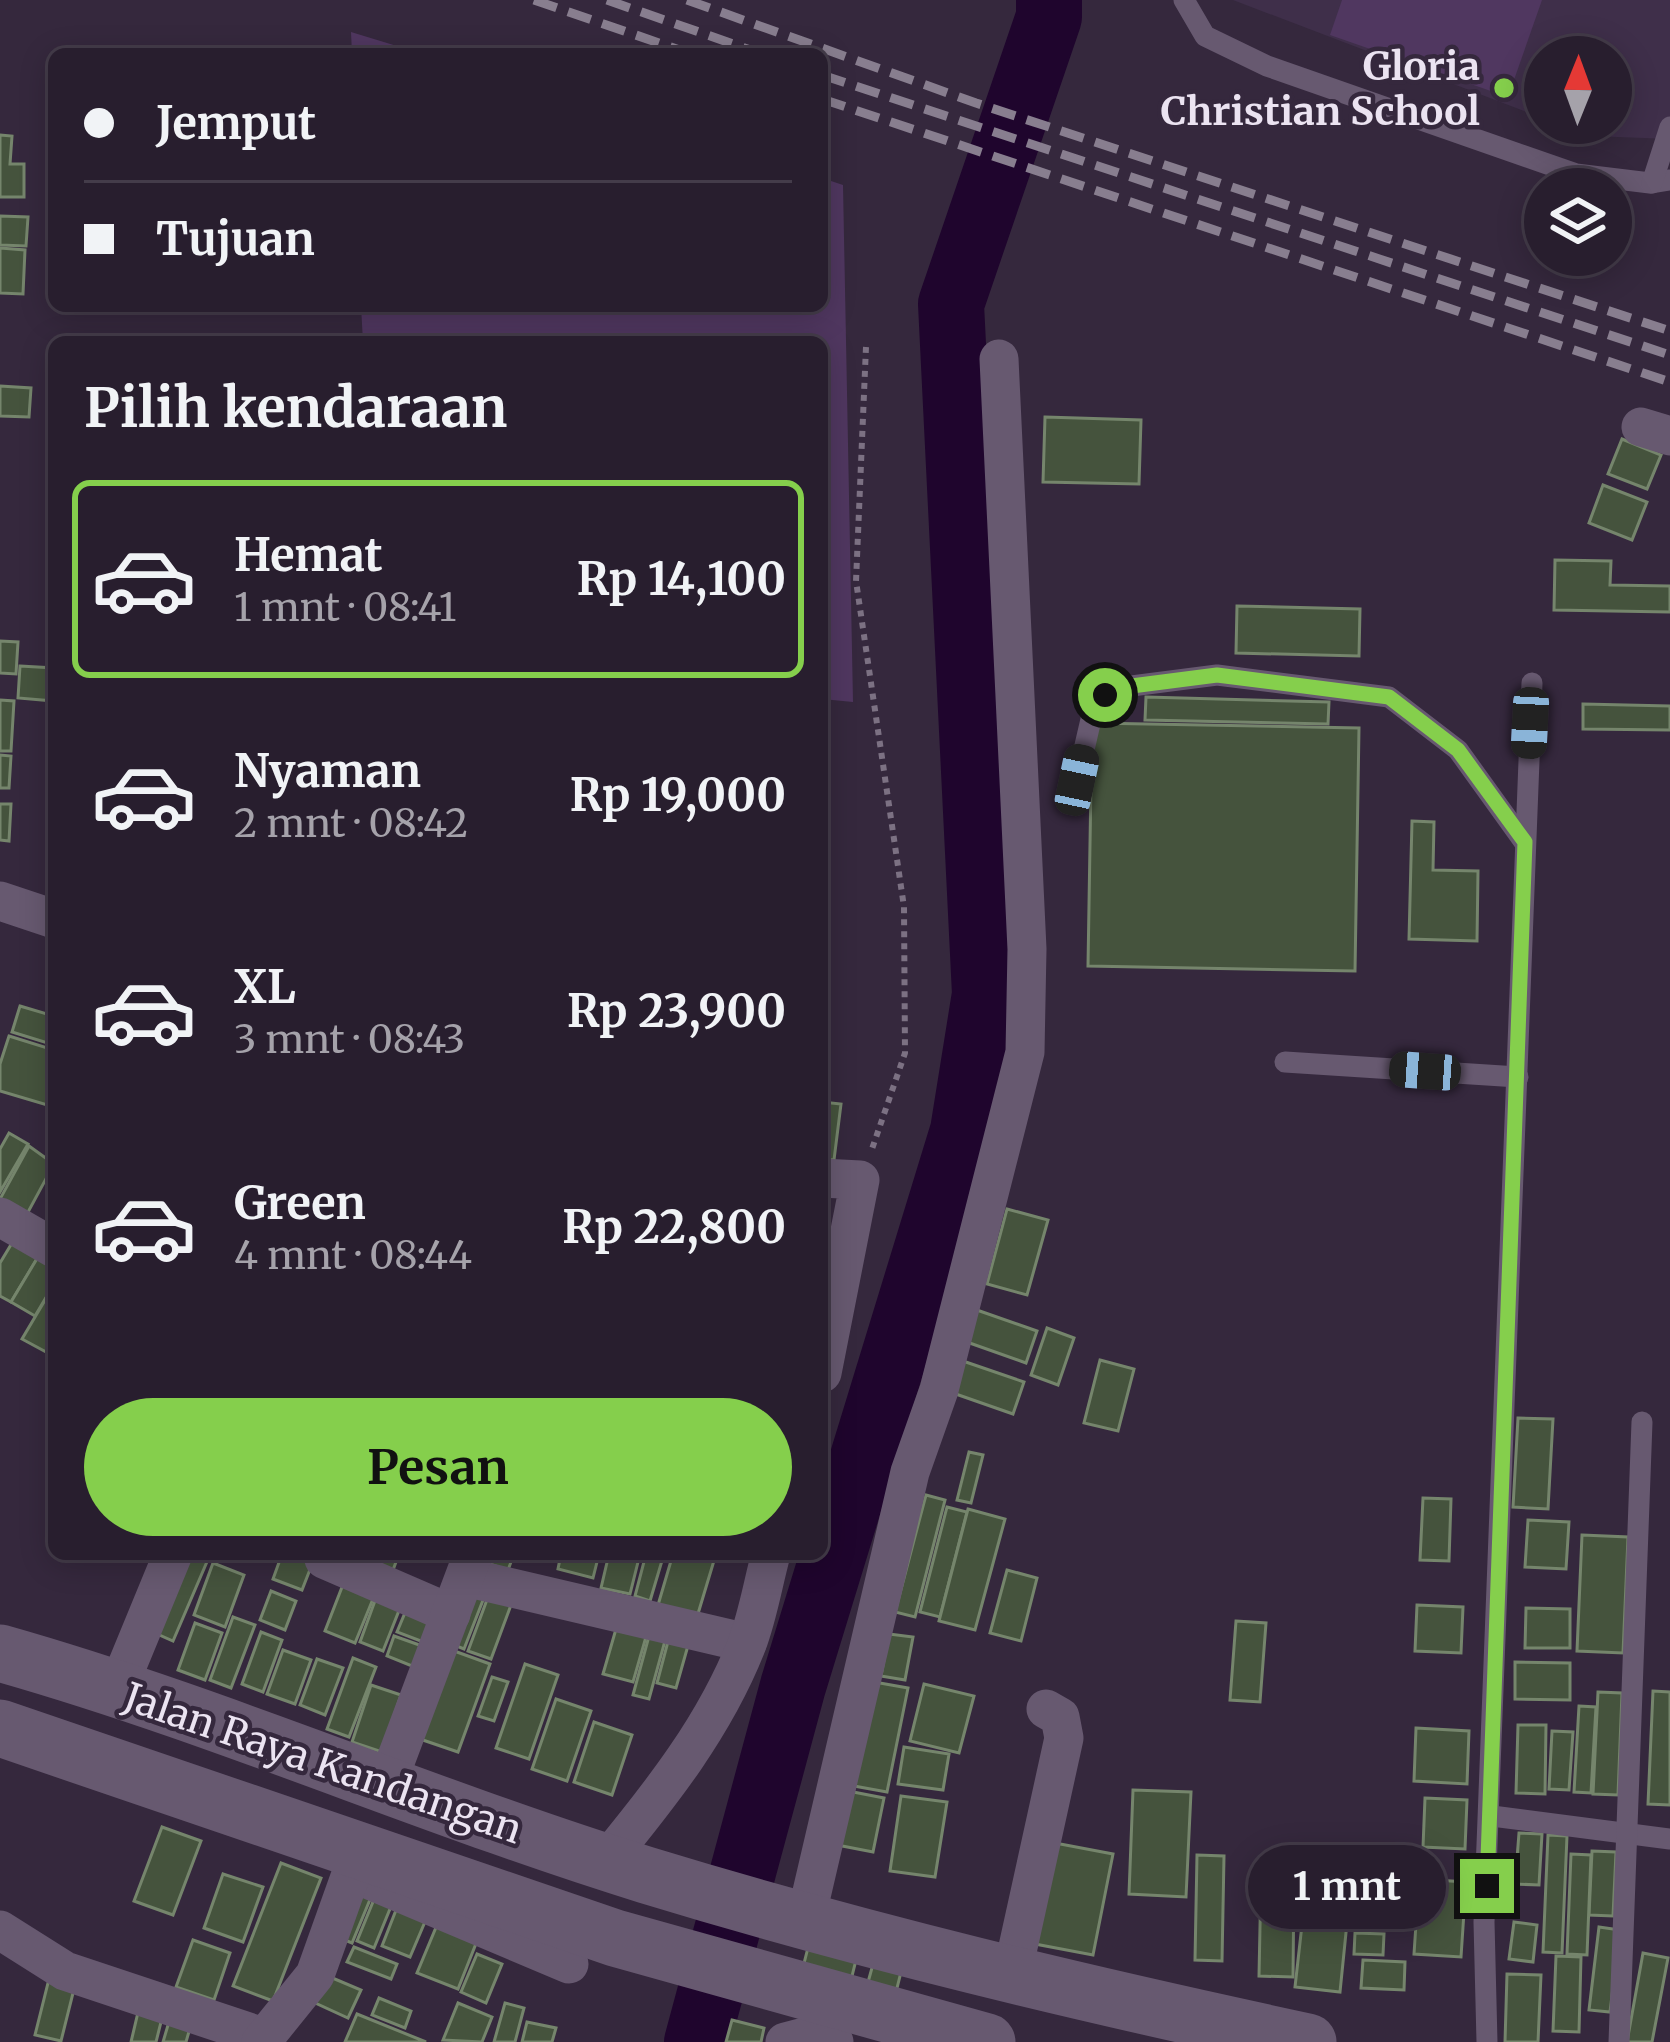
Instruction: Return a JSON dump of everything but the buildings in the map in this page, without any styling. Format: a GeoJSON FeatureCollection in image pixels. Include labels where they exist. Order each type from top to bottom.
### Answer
{"type":"FeatureCollection","features":[{"type":"Feature","properties":{"kind":"main road","name":"Jalan Raya Kandangan"},"geometry":{"type":"LineString","coordinates":[[0,1653],[626,1868],[784,1915],[1011,1978],[1308,2042]]}},
{"type":"Feature","properties":{"kind":"main road","name":"Jalan Raya Kandangan"},"geometry":{"type":"LineString","coordinates":[[0,1728],[592,1951],[753,1977],[988,2042]]}},
{"type":"Feature","properties":{"kind":"street"},"geometry":{"type":"LineString","coordinates":[[784,1915],[910,1472],[939,1390],[1024,1052],[1027,949],[999,359]]}},
{"type":"Feature","properties":{"kind":"street"},"geometry":{"type":"LineString","coordinates":[[0,901],[48,918]]}},
{"type":"Feature","properties":{"kind":"street"},"geometry":{"type":"LineString","coordinates":[[828,1311],[841,1179]]}},
{"type":"Feature","properties":{"kind":"street"},"geometry":{"type":"LineString","coordinates":[[0,1217],[48,1232]]}},
{"type":"Feature","properties":{"kind":"street"},"geometry":{"type":"LineString","coordinates":[[117,1690],[170,1560]]}},
{"type":"Feature","properties":{"kind":"street"},"geometry":{"type":"LineString","coordinates":[[330,1560],[463,1582],[747,1643]]}},
{"type":"Feature","properties":{"kind":"street"},"geometry":{"type":"LineString","coordinates":[[626,1868],[747,1643],[769,1560]]}},
{"type":"Feature","properties":{"kind":"street"},"geometry":{"type":"LineString","coordinates":[[386,1786],[463,1582]]}},
{"type":"Feature","properties":{"kind":"street"},"geometry":{"type":"LineString","coordinates":[[1011,1978],[1064,1738],[1060,1717],[1046,1709]]}},
{"type":"Feature","properties":{"kind":"street"},"geometry":{"type":"LineString","coordinates":[[0,1750],[355,1860],[315,1976],[296,2006],[262,2040],[65,1971],[0,1930]]}},
{"type":"Feature","properties":{"kind":"street"},"geometry":{"type":"LineString","coordinates":[[784,2042],[804,2037],[834,2042]]}},
{"type":"Feature","properties":{"kind":"lane"},"geometry":{"type":"LineString","coordinates":[[1184,0],[1204,36],[1267,66],[1576,174],[1661,181],[1670,127]]}},
{"type":"Feature","properties":{"kind":"lane"},"geometry":{"type":"LineString","coordinates":[[1077,780],[1092,715],[1116,688],[1217,675],[1389,697],[1458,750],[1525,842]]}},
{"type":"Feature","properties":{"kind":"lane"},"geometry":{"type":"LineString","coordinates":[[1487,2042],[1484,1922],[1492,1816],[1532,683]]}},
{"type":"Feature","properties":{"kind":"lane"},"geometry":{"type":"LineString","coordinates":[[1286,1062],[1518,1077]]}},
{"type":"Feature","properties":{"kind":"lane"},"geometry":{"type":"LineString","coordinates":[[1619,2042],[1642,1422]]}},
{"type":"Feature","properties":{"kind":"lane"},"geometry":{"type":"LineString","coordinates":[[1492,1816],[1670,1839]]}},
{"type":"Feature","properties":{"kind":"path"},"geometry":{"type":"LineString","coordinates":[[841,1179],[905,1053],[904,907],[856,581],[866,347]]}},
{"type":"Feature","properties":{"kind":"shaded area","name":"Gloria Christian School"},"geometry":{"type":"Polygon","coordinates":[[[1233,0],[1670,0],[1670,139],[1632,138],[1632,36],[1524,36],[1524,111],[1233,0]]]}},
{"type":"Feature","properties":{"kind":"shaded area"},"geometry":{"type":"Polygon","coordinates":[[[1342,0],[1542,0],[1529,36],[1524,36],[1524,51],[1508,97],[1330,35],[1342,0]]]}},
{"type":"Feature","properties":{"kind":"shaded area"},"geometry":{"type":"Polygon","coordinates":[[[351,32],[403,48],[352,48],[351,32]]]}},
{"type":"Feature","properties":{"kind":"shaded area"},"geometry":{"type":"Polygon","coordinates":[[[828,180],[843,185],[853,702],[828,700],[828,336],[363,336],[361,312],[828,312],[828,180]]]}},
{"type":"Feature","properties":{"kind":"waterway"},"geometry":{"type":"LineString","coordinates":[[697,2042],[793,1686],[963,1131],[985,994],[951,304],[1049,17],[1049,0]]}},
{"type":"Feature","properties":{"kind":"railway"},"geometry":{"type":"LineString","coordinates":[[534,0],[674,48]]}},
{"type":"Feature","properties":{"kind":"railway"},"geometry":{"type":"LineString","coordinates":[[607,0],[745,48]]}},
{"type":"Feature","properties":{"kind":"railway"},"geometry":{"type":"LineString","coordinates":[[687,0],[822,48]]}},
{"type":"Feature","properties":{"kind":"railway"},"geometry":{"type":"LineString","coordinates":[[828,50],[1670,331]]}},
{"type":"Feature","properties":{"kind":"railway"},"geometry":{"type":"LineString","coordinates":[[828,77],[1670,355]]}},
{"type":"Feature","properties":{"kind":"railway"},"geometry":{"type":"LineString","coordinates":[[828,101],[1670,382]]}},
{"type":"Feature","properties":{"kind":"place","name":"Gloria Christian School"},"geometry":{"type":"Point","coordinates":[1504,88]}},
{"type":"Feature","properties":{"kind":"route"},"geometry":{"type":"LineString","coordinates":[[1105,695],[1116,688],[1217,675],[1389,697],[1458,750],[1525,842],[1487,1886]]}}]}
